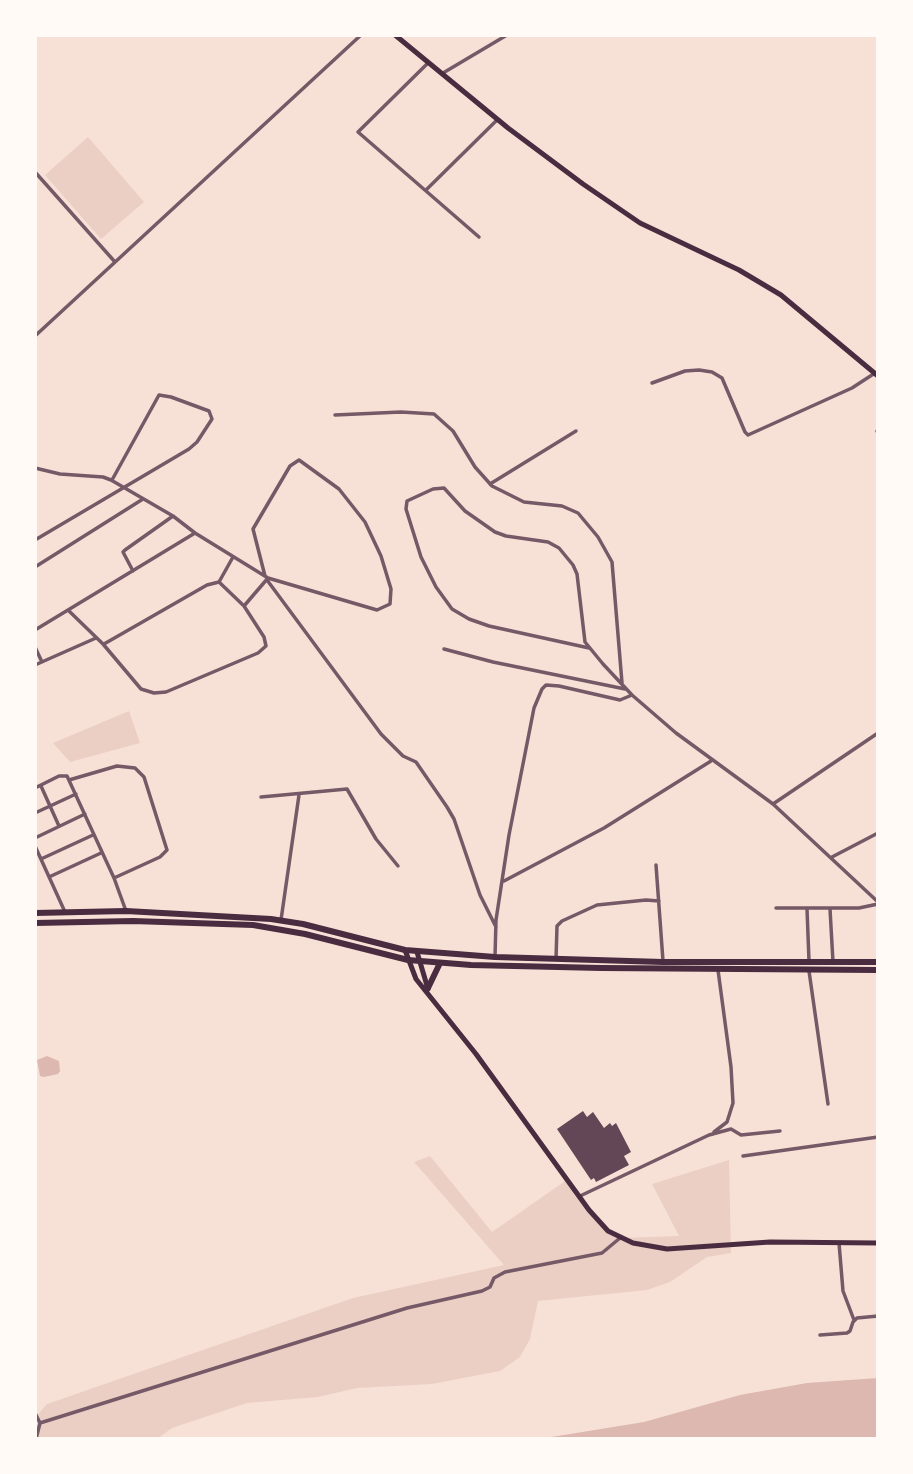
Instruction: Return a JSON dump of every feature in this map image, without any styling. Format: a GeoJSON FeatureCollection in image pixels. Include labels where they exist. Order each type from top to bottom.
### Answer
{"type":"FeatureCollection","features":[{"type":"Feature","properties":{"kind":"highway"},"geometry":{"type":"LineString","coordinates":[[35,913],[126,911],[281,920],[417,952],[495,957],[809,965],[878,970]]}},
{"type":"Feature","properties":{"kind":"highway"},"geometry":{"type":"LineString","coordinates":[[35,923],[124,921],[253,925],[305,934],[408,960],[440,963],[601,968],[718,968],[878,962]]}},
{"type":"Feature","properties":{"kind":"highway"},"geometry":{"type":"LineString","coordinates":[[428,990],[440,963]]}},
{"type":"Feature","properties":{"kind":"main road"},"geometry":{"type":"LineString","coordinates":[[395,35],[537,151],[640,223],[732,267],[782,295],[876,375]]}},
{"type":"Feature","properties":{"kind":"main road"},"geometry":{"type":"LineString","coordinates":[[405,950],[416,979],[428,990],[599,1223],[620,1238],[648,1247],[667,1249],[770,1242],[878,1243]]}},
{"type":"Feature","properties":{"kind":"main road"},"geometry":{"type":"LineString","coordinates":[[417,952],[428,990]]}},
{"type":"Feature","properties":{"kind":"street"},"geometry":{"type":"LineString","coordinates":[[35,336],[361,35]]}},
{"type":"Feature","properties":{"kind":"street"},"geometry":{"type":"LineString","coordinates":[[443,73],[507,35]]}},
{"type":"Feature","properties":{"kind":"street"},"geometry":{"type":"LineString","coordinates":[[428,63],[358,132],[479,237]]}},
{"type":"Feature","properties":{"kind":"street"},"geometry":{"type":"LineString","coordinates":[[426,190],[498,119]]}},
{"type":"Feature","properties":{"kind":"street"},"geometry":{"type":"LineString","coordinates":[[35,172],[115,262]]}},
{"type":"Feature","properties":{"kind":"street"},"geometry":{"type":"LineString","coordinates":[[652,383],[685,371],[712,372],[722,378],[748,435],[876,375]]}},
{"type":"Feature","properties":{"kind":"street"},"geometry":{"type":"LineString","coordinates":[[35,540],[194,446],[212,419],[209,411],[159,395],[111,480]]}},
{"type":"Feature","properties":{"kind":"street"},"geometry":{"type":"LineString","coordinates":[[335,415],[401,412],[438,416],[453,430],[475,467],[502,493],[524,502],[572,509],[582,517],[598,537],[612,562],[623,685]]}},
{"type":"Feature","properties":{"kind":"street"},"geometry":{"type":"LineString","coordinates":[[490,484],[576,431]]}},
{"type":"Feature","properties":{"kind":"street"},"geometry":{"type":"LineString","coordinates":[[35,468],[111,480],[173,516],[267,578],[377,610],[390,604],[391,589],[381,556],[365,522],[339,489],[299,460],[293,463],[253,529],[267,578],[381,734],[403,756],[416,762],[447,807],[454,819],[480,895],[496,927]]}},
{"type":"Feature","properties":{"kind":"street"},"geometry":{"type":"LineString","coordinates":[[589,648],[488,626],[469,620],[452,609],[421,557],[406,509],[407,501],[433,489],[444,488],[471,516],[495,531],[506,536],[548,542],[559,548],[577,574],[583,636],[589,648],[632,695],[711,761],[773,804],[878,903]]}},
{"type":"Feature","properties":{"kind":"street"},"geometry":{"type":"LineString","coordinates":[[35,567],[143,499]]}},
{"type":"Feature","properties":{"kind":"street"},"geometry":{"type":"LineString","coordinates":[[133,571],[123,552],[173,516]]}},
{"type":"Feature","properties":{"kind":"street"},"geometry":{"type":"LineString","coordinates":[[35,630],[195,533]]}},
{"type":"Feature","properties":{"kind":"street"},"geometry":{"type":"LineString","coordinates":[[103,644],[208,585],[219,582],[233,557]]}},
{"type":"Feature","properties":{"kind":"street"},"geometry":{"type":"LineString","coordinates":[[244,606],[267,578]]}},
{"type":"Feature","properties":{"kind":"street"},"geometry":{"type":"LineString","coordinates":[[69,611],[103,644],[141,689],[154,693],[166,692],[263,650],[266,643],[264,637],[244,606],[219,582]]}},
{"type":"Feature","properties":{"kind":"street"},"geometry":{"type":"LineString","coordinates":[[35,665],[96,638]]}},
{"type":"Feature","properties":{"kind":"street"},"geometry":{"type":"LineString","coordinates":[[35,647],[42,662]]}},
{"type":"Feature","properties":{"kind":"street"},"geometry":{"type":"LineString","coordinates":[[444,649],[627,690]]}},
{"type":"Feature","properties":{"kind":"street"},"geometry":{"type":"LineString","coordinates":[[495,957],[496,927],[503,882],[534,708],[542,689],[546,685],[559,686],[620,700],[632,695]]}},
{"type":"Feature","properties":{"kind":"street"},"geometry":{"type":"LineString","coordinates":[[773,804],[878,733]]}},
{"type":"Feature","properties":{"kind":"street"},"geometry":{"type":"LineString","coordinates":[[503,882],[604,828],[711,761]]}},
{"type":"Feature","properties":{"kind":"street"},"geometry":{"type":"LineString","coordinates":[[69,780],[117,766],[139,769],[144,778],[167,850],[160,858],[114,878]]}},
{"type":"Feature","properties":{"kind":"street"},"geometry":{"type":"LineString","coordinates":[[35,788],[63,775],[69,780],[114,878],[126,911]]}},
{"type":"Feature","properties":{"kind":"street"},"geometry":{"type":"LineString","coordinates":[[41,786],[59,826]]}},
{"type":"Feature","properties":{"kind":"street"},"geometry":{"type":"LineString","coordinates":[[261,797],[347,789],[376,839],[398,866]]}},
{"type":"Feature","properties":{"kind":"street"},"geometry":{"type":"LineString","coordinates":[[35,813],[76,794]]}},
{"type":"Feature","properties":{"kind":"street"},"geometry":{"type":"LineString","coordinates":[[281,920],[299,795]]}},
{"type":"Feature","properties":{"kind":"street"},"geometry":{"type":"LineString","coordinates":[[35,838],[85,814]]}},
{"type":"Feature","properties":{"kind":"street"},"geometry":{"type":"LineString","coordinates":[[832,858],[878,833]]}},
{"type":"Feature","properties":{"kind":"street"},"geometry":{"type":"LineString","coordinates":[[41,859],[94,835]]}},
{"type":"Feature","properties":{"kind":"street"},"geometry":{"type":"LineString","coordinates":[[35,846],[65,912]]}},
{"type":"Feature","properties":{"kind":"street"},"geometry":{"type":"LineString","coordinates":[[49,877],[101,853]]}},
{"type":"Feature","properties":{"kind":"street"},"geometry":{"type":"LineString","coordinates":[[656,865],[663,962]]}},
{"type":"Feature","properties":{"kind":"street"},"geometry":{"type":"LineString","coordinates":[[556,959],[556,926],[562,921],[597,905],[659,901]]}},
{"type":"Feature","properties":{"kind":"street"},"geometry":{"type":"LineString","coordinates":[[776,908],[859,908],[878,903]]}},
{"type":"Feature","properties":{"kind":"street"},"geometry":{"type":"LineString","coordinates":[[807,909],[809,965],[828,1104]]}},
{"type":"Feature","properties":{"kind":"street"},"geometry":{"type":"LineString","coordinates":[[830,909],[833,962]]}},
{"type":"Feature","properties":{"kind":"street"},"geometry":{"type":"LineString","coordinates":[[709,1135],[727,1122],[733,1103],[718,968]]}},
{"type":"Feature","properties":{"kind":"street"},"geometry":{"type":"LineString","coordinates":[[580,1196],[709,1135],[731,1129],[741,1135],[780,1131]]}},
{"type":"Feature","properties":{"kind":"street"},"geometry":{"type":"LineString","coordinates":[[743,1156],[878,1137]]}},
{"type":"Feature","properties":{"kind":"street"},"geometry":{"type":"LineString","coordinates":[[40,1423],[407,1308],[482,1291],[490,1287],[494,1278],[505,1272],[602,1253],[620,1238]]}},
{"type":"Feature","properties":{"kind":"street"},"geometry":{"type":"LineString","coordinates":[[820,1335],[849,1332],[854,1320],[843,1291],[839,1243]]}},
{"type":"Feature","properties":{"kind":"street"},"geometry":{"type":"LineString","coordinates":[[854,1320],[878,1316]]}},
{"type":"Feature","properties":{"kind":"street"},"geometry":{"type":"LineString","coordinates":[[35,1413],[40,1423],[36,1439]]}},
{"type":"Feature","properties":{"kind":"shaded area"},"geometry":{"type":"Polygon","coordinates":[[[88,137],[144,202],[101,239],[45,175],[88,137]]]}},
{"type":"Feature","properties":{"kind":"shaded area"},"geometry":{"type":"Polygon","coordinates":[[[129,711],[140,743],[70,762],[53,743],[129,711]]]}},
{"type":"Feature","properties":{"kind":"shaded area"},"geometry":{"type":"Polygon","coordinates":[[[47,1056],[59,1061],[60,1071],[58,1074],[44,1077],[40,1076],[37,1060],[47,1056]]]}},
{"type":"Feature","properties":{"kind":"shaded area"},"geometry":{"type":"Polygon","coordinates":[[[430,1156],[492,1232],[568,1179],[599,1223],[620,1238],[679,1236],[652,1184],[729,1160],[731,1253],[707,1257],[670,1282],[647,1290],[538,1301],[530,1339],[520,1357],[500,1371],[432,1384],[357,1388],[318,1397],[247,1403],[172,1428],[157,1439],[35,1439],[35,1418],[47,1404],[353,1298],[504,1265],[414,1162],[430,1156]]]}},
{"type":"Feature","properties":{"kind":"shaded area"},"geometry":{"type":"Polygon","coordinates":[[[878,1378],[878,1439],[539,1439],[644,1422],[740,1395],[807,1383],[878,1378]]]}},
{"type":"Feature","properties":{"kind":"building"},"geometry":{"type":"Polygon","coordinates":[[[583,1111],[587,1117],[593,1112],[604,1128],[610,1123],[612,1126],[616,1123],[631,1152],[624,1156],[629,1165],[596,1182],[594,1178],[591,1180],[557,1129],[583,1111]]]}}]}
